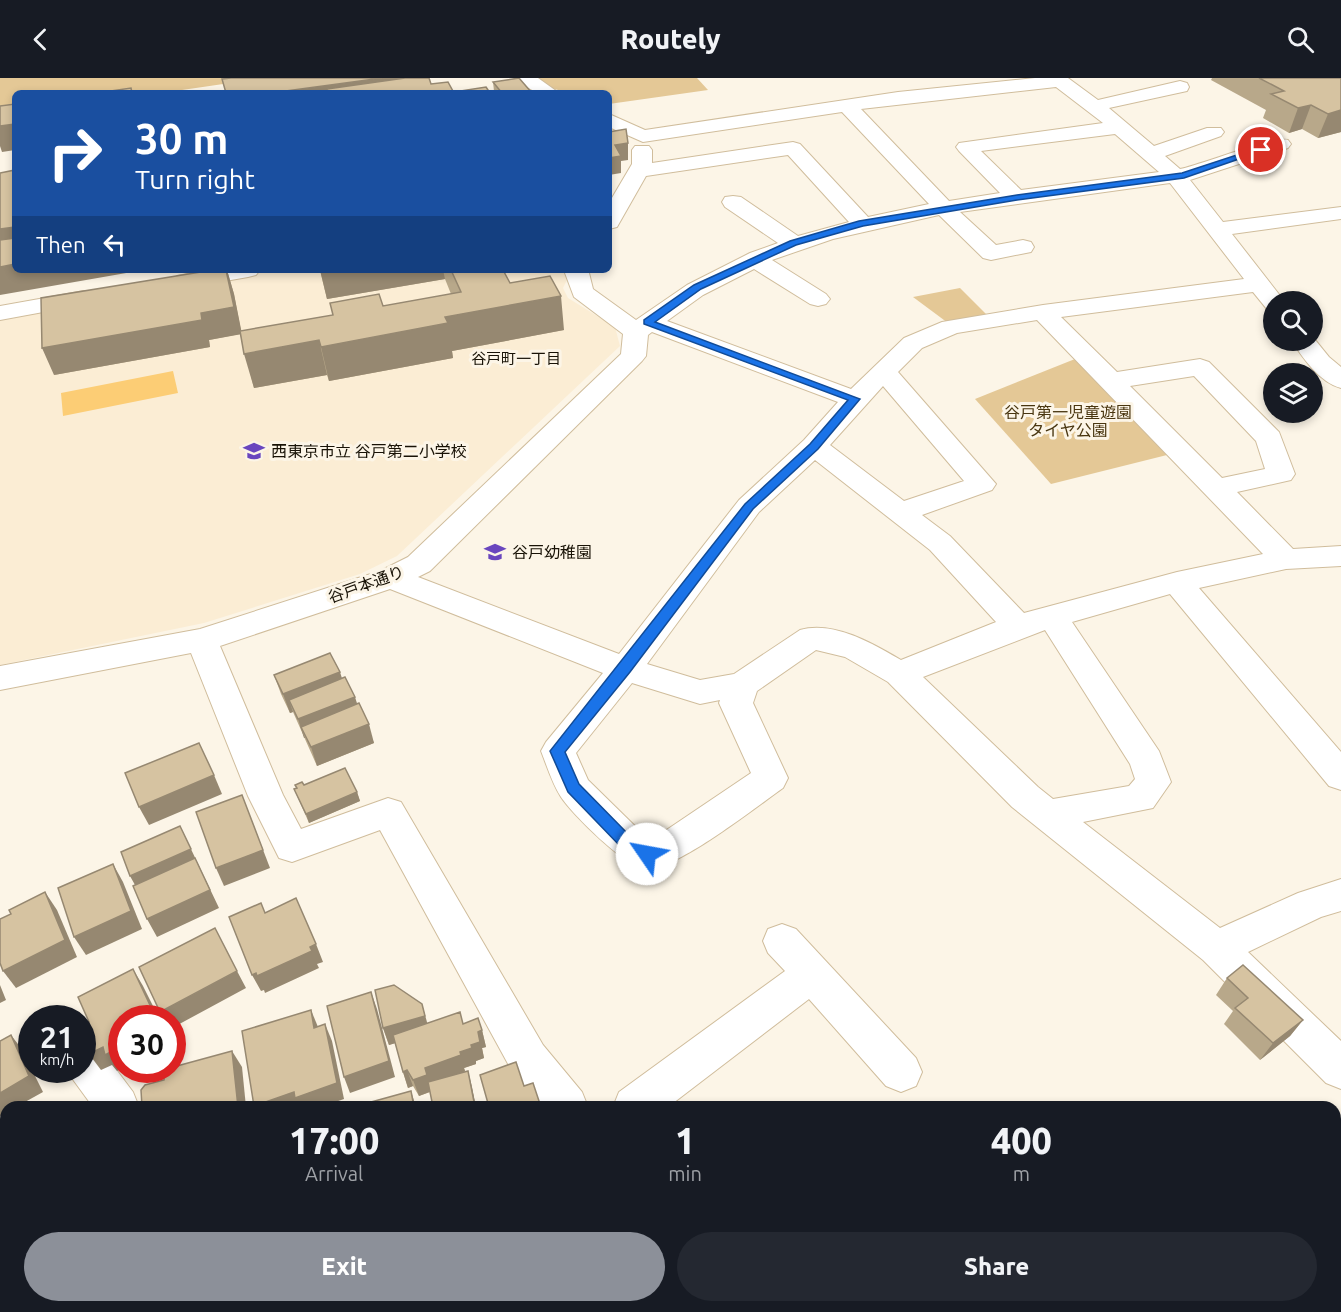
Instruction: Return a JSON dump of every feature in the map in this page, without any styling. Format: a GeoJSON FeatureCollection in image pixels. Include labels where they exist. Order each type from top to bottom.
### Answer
{"type":"FeatureCollection","features":[{"type":"Feature","properties":{"kind":"street"},"geometry":{"type":"LineString","coordinates":[[528,78],[534,86],[543,90]]}},
{"type":"Feature","properties":{"kind":"street"},"geometry":{"type":"LineString","coordinates":[[922,78],[941,93]]}},
{"type":"Feature","properties":{"kind":"street"},"geometry":{"type":"LineString","coordinates":[[612,121],[643,136],[941,93],[1058,79],[1095,106],[1176,176],[1264,291]]}},
{"type":"Feature","properties":{"kind":"street"},"geometry":{"type":"LineString","coordinates":[[1095,106],[1180,87]]}},
{"type":"Feature","properties":{"kind":"street"},"geometry":{"type":"LineString","coordinates":[[848,107],[945,209],[991,253],[1023,247]]}},
{"type":"Feature","properties":{"kind":"street"},"geometry":{"type":"LineString","coordinates":[[1017,198],[966,147],[1120,127]]}},
{"type":"Feature","properties":{"kind":"street"},"geometry":{"type":"LineString","coordinates":[[1151,154],[1214,132]]}},
{"type":"Feature","properties":{"kind":"street"},"geometry":{"type":"LineString","coordinates":[[612,212],[642,164],[643,136]]}},
{"type":"Feature","properties":{"kind":"street"},"geometry":{"type":"LineString","coordinates":[[642,327],[697,287],[793,243],[862,223],[1176,176],[1281,144]]}},
{"type":"Feature","properties":{"kind":"street"},"geometry":{"type":"LineString","coordinates":[[638,171],[793,148],[862,223]]}},
{"type":"Feature","properties":{"kind":"street"},"geometry":{"type":"LineString","coordinates":[[733,202],[793,243]]}},
{"type":"Feature","properties":{"kind":"street"},"geometry":{"type":"LineString","coordinates":[[1218,229],[1341,213]]}},
{"type":"Feature","properties":{"kind":"street"},"geometry":{"type":"LineString","coordinates":[[756,260],[818,299]]}},
{"type":"Feature","properties":{"kind":"street"},"geometry":{"type":"LineString","coordinates":[[165,284],[230,273]]}},
{"type":"Feature","properties":{"kind":"street"},"geometry":{"type":"LineString","coordinates":[[577,273],[582,292],[642,327],[855,399]]}},
{"type":"Feature","properties":{"kind":"street"},"geometry":{"type":"LineString","coordinates":[[743,684],[735,703],[771,778],[672,846],[647,854],[625,840],[574,788],[558,751],[625,669],[749,506],[814,446],[855,399],[913,344],[951,327],[1042,312],[1263,293]]}},
{"type":"Feature","properties":{"kind":"street"},"geometry":{"type":"LineString","coordinates":[[0,313],[106,295]]}},
{"type":"Feature","properties":{"kind":"street"},"geometry":{"type":"LineString","coordinates":[[1042,312],[1286,559]]}},
{"type":"Feature","properties":{"kind":"street","name":"谷戸本通り"},"geometry":{"type":"LineString","coordinates":[[0,678],[202,640],[391,578],[419,564],[633,356],[642,327]]}},
{"type":"Feature","properties":{"kind":"street"},"geometry":{"type":"LineString","coordinates":[[1312,351],[1320,362],[1341,380]]}},
{"type":"Feature","properties":{"kind":"street"},"geometry":{"type":"LineString","coordinates":[[1110,381],[1200,367],[1208,375],[1269,438],[1281,474],[1216,488]]}},
{"type":"Feature","properties":{"kind":"street"},"geometry":{"type":"LineString","coordinates":[[883,371],[982,484],[900,512]]}},
{"type":"Feature","properties":{"kind":"street"},"geometry":{"type":"LineString","coordinates":[[814,446],[940,543],[1018,626]]}},
{"type":"Feature","properties":{"kind":"street"},"geometry":{"type":"LineString","coordinates":[[899,674],[1018,626],[1177,582],[1286,559],[1341,556]]}},
{"type":"Feature","properties":{"kind":"street"},"geometry":{"type":"LineString","coordinates":[[391,578],[625,669],[700,692],[743,684],[811,638],[854,647],[899,674],[1025,796],[1217,948],[1341,1069]]}},
{"type":"Feature","properties":{"kind":"street"},"geometry":{"type":"LineString","coordinates":[[1177,582],[1341,776]]}},
{"type":"Feature","properties":{"kind":"street"},"geometry":{"type":"LineString","coordinates":[[1048,814],[1140,798],[1153,782],[1147,761],[1052,616]]}},
{"type":"Feature","properties":{"kind":"street"},"geometry":{"type":"LineString","coordinates":[[202,640],[266,796],[292,847],[388,812],[528,1059],[562,1101]]}},
{"type":"Feature","properties":{"kind":"street"},"geometry":{"type":"LineString","coordinates":[[1217,948],[1311,904],[1341,895]]}},
{"type":"Feature","properties":{"kind":"street"},"geometry":{"type":"LineString","coordinates":[[782,941],[901,1072]]}},
{"type":"Feature","properties":{"kind":"street"},"geometry":{"type":"LineString","coordinates":[[642,1101],[812,974]]}},
{"type":"Feature","properties":{"kind":"street"},"geometry":{"type":"LineString","coordinates":[[96,1077],[114,1101]]}},
{"type":"Feature","properties":{"kind":"shaded area","name":"西東京市立 谷戸第二小学校"},"geometry":{"type":"Polygon","coordinates":[[[259,273],[570,273],[563,288],[568,298],[615,327],[620,346],[397,556],[360,574],[204,623],[0,665],[0,317],[259,273]]]}},
{"type":"Feature","properties":{"kind":"shaded area"},"geometry":{"type":"Polygon","coordinates":[[[173,371],[178,393],[63,416],[61,393],[173,371]]]}},
{"type":"Feature","properties":{"kind":"green space"},"geometry":{"type":"Polygon","coordinates":[[[0,78],[264,78],[182,90],[12,90],[12,124],[0,126],[0,78]]]}},
{"type":"Feature","properties":{"kind":"green space"},"geometry":{"type":"Polygon","coordinates":[[[538,78],[697,78],[708,90],[612,104],[612,90],[558,90],[544,84],[538,78]]]}},
{"type":"Feature","properties":{"kind":"green space"},"geometry":{"type":"Polygon","coordinates":[[[960,288],[989,317],[948,323],[913,297],[960,288]]]}},
{"type":"Feature","properties":{"kind":"green space","name":"谷戸第一児童遊園 タイヤ公園"},"geometry":{"type":"Polygon","coordinates":[[[1080,357],[1175,453],[1051,484],[975,399],[1080,357]]]}},
{"type":"Feature","properties":{"kind":"building"},"geometry":{"type":"Polygon","coordinates":[[[382,78],[293,90],[225,90],[222,79],[382,78]]]}},
{"type":"Feature","properties":{"kind":"building"},"geometry":{"type":"Polygon","coordinates":[[[405,78],[429,78],[431,84],[448,82],[452,90],[328,90],[405,78]]]}},
{"type":"Feature","properties":{"kind":"building"},"geometry":{"type":"Polygon","coordinates":[[[519,78],[529,90],[500,90],[493,82],[519,78]]]}},
{"type":"Feature","properties":{"kind":"building"},"geometry":{"type":"Polygon","coordinates":[[[1259,78],[1341,78],[1341,110],[1328,114],[1311,105],[1298,108],[1271,94],[1284,91],[1259,78]]]}},
{"type":"Feature","properties":{"kind":"building"},"geometry":{"type":"Polygon","coordinates":[[[486,87],[488,90],[466,90],[486,87]]]}},
{"type":"Feature","properties":{"kind":"building"},"geometry":{"type":"Polygon","coordinates":[[[12,104],[12,124],[0,126],[0,106],[12,104]]]}},
{"type":"Feature","properties":{"kind":"building"},"geometry":{"type":"Polygon","coordinates":[[[626,129],[628,143],[615,145],[621,156],[612,158],[612,131],[626,129]]]}},
{"type":"Feature","properties":{"kind":"building"},"geometry":{"type":"Polygon","coordinates":[[[12,171],[12,227],[0,229],[0,173],[12,171]]]}},
{"type":"Feature","properties":{"kind":"building"},"geometry":{"type":"Polygon","coordinates":[[[12,238],[12,265],[0,267],[0,240],[12,238]]]}},
{"type":"Feature","properties":{"kind":"building"},"geometry":{"type":"Polygon","coordinates":[[[195,273],[227,273],[234,307],[201,313],[202,320],[42,348],[41,298],[195,273]]]}},
{"type":"Feature","properties":{"kind":"building"},"geometry":{"type":"Polygon","coordinates":[[[452,273],[505,273],[510,283],[550,276],[561,296],[445,317],[448,323],[321,347],[319,340],[244,354],[240,331],[333,315],[330,303],[379,294],[383,306],[461,292],[452,273]]]}},
{"type":"Feature","properties":{"kind":"building"},"geometry":{"type":"Polygon","coordinates":[[[330,653],[340,672],[283,694],[274,675],[330,653]]]}},
{"type":"Feature","properties":{"kind":"building"},"geometry":{"type":"Polygon","coordinates":[[[345,677],[355,697],[298,719],[289,700],[345,677]]]}},
{"type":"Feature","properties":{"kind":"building"},"geometry":{"type":"Polygon","coordinates":[[[359,703],[369,724],[311,747],[301,727],[359,703]]]}},
{"type":"Feature","properties":{"kind":"building"},"geometry":{"type":"Polygon","coordinates":[[[199,743],[214,775],[139,807],[125,773],[199,743]]]}},
{"type":"Feature","properties":{"kind":"building"},"geometry":{"type":"Polygon","coordinates":[[[345,768],[357,792],[306,814],[294,789],[297,788],[295,785],[302,782],[304,785],[345,768]]]}},
{"type":"Feature","properties":{"kind":"building"},"geometry":{"type":"Polygon","coordinates":[[[242,795],[263,850],[216,868],[196,812],[242,795]]]}},
{"type":"Feature","properties":{"kind":"building"},"geometry":{"type":"Polygon","coordinates":[[[180,826],[191,849],[130,876],[121,852],[180,826]]]}},
{"type":"Feature","properties":{"kind":"building"},"geometry":{"type":"Polygon","coordinates":[[[195,858],[210,890],[147,919],[133,886],[195,858]]]}},
{"type":"Feature","properties":{"kind":"building"},"geometry":{"type":"Polygon","coordinates":[[[113,864],[131,911],[74,937],[58,888],[113,864]]]}},
{"type":"Feature","properties":{"kind":"building"},"geometry":{"type":"Polygon","coordinates":[[[45,892],[65,940],[3,971],[0,963],[0,919],[11,914],[9,910],[45,892]]]}},
{"type":"Feature","properties":{"kind":"building"},"geometry":{"type":"Polygon","coordinates":[[[296,898],[316,944],[310,947],[312,951],[257,976],[256,973],[252,975],[229,917],[261,903],[265,913],[296,898]]]}},
{"type":"Feature","properties":{"kind":"building"},"geometry":{"type":"Polygon","coordinates":[[[215,928],[237,971],[173,1005],[157,1005],[139,967],[215,928]]]}},
{"type":"Feature","properties":{"kind":"building"},"geometry":{"type":"Polygon","coordinates":[[[1243,965],[1303,1020],[1273,1043],[1235,1008],[1248,998],[1227,978],[1243,965]]]}},
{"type":"Feature","properties":{"kind":"building"},"geometry":{"type":"Polygon","coordinates":[[[133,969],[150,1005],[108,1005],[108,1053],[105,1055],[103,1047],[96,1050],[96,1005],[82,1005],[78,997],[133,969]]]}},
{"type":"Feature","properties":{"kind":"building"},"geometry":{"type":"Polygon","coordinates":[[[394,985],[422,1004],[425,1016],[383,1028],[375,990],[394,985]]]}},
{"type":"Feature","properties":{"kind":"building"},"geometry":{"type":"Polygon","coordinates":[[[371,992],[389,1061],[344,1077],[327,1006],[371,992]]]}},
{"type":"Feature","properties":{"kind":"building"},"geometry":{"type":"Polygon","coordinates":[[[311,1010],[314,1028],[325,1024],[337,1083],[295,1098],[294,1092],[268,1101],[253,1101],[242,1031],[311,1010]]]}},
{"type":"Feature","properties":{"kind":"building"},"geometry":{"type":"Polygon","coordinates":[[[460,1012],[463,1024],[478,1018],[482,1030],[478,1032],[480,1042],[460,1052],[461,1055],[425,1068],[427,1075],[413,1080],[407,1070],[403,1072],[393,1035],[460,1012]]]}},
{"type":"Feature","properties":{"kind":"building"},"geometry":{"type":"Polygon","coordinates":[[[11,1035],[18,1051],[18,1082],[0,1093],[0,1041],[11,1035]]]}},
{"type":"Feature","properties":{"kind":"building"},"geometry":{"type":"Polygon","coordinates":[[[232,1051],[237,1101],[142,1101],[141,1090],[145,1085],[186,1083],[186,1064],[232,1051]]]}},
{"type":"Feature","properties":{"kind":"building"},"geometry":{"type":"Polygon","coordinates":[[[516,1062],[524,1086],[533,1083],[539,1101],[487,1101],[480,1075],[516,1062]]]}},
{"type":"Feature","properties":{"kind":"building"},"geometry":{"type":"Polygon","coordinates":[[[468,1071],[474,1101],[432,1101],[428,1082],[468,1071]]]}},
{"type":"Feature","properties":{"kind":"building"},"geometry":{"type":"Polygon","coordinates":[[[411,1091],[413,1101],[375,1101],[411,1091]]]}},
{"type":"Feature","properties":{"kind":"place","name":"西東京市立 谷戸第二小学校"},"geometry":{"type":"Point","coordinates":[254,451]}},
{"type":"Feature","properties":{"kind":"place","name":"谷戸幼稚園"},"geometry":{"type":"Point","coordinates":[495,552]}},
{"type":"Feature","properties":{"kind":"district","name":"谷戸町一丁目"},"geometry":{"type":"Point","coordinates":[516,358]}},
{"type":"Feature","properties":{"kind":"route"},"geometry":{"type":"LineString","coordinates":[[647,854],[625,840],[574,788],[558,751],[625,669],[749,506],[814,446],[855,399],[647,322],[697,287],[793,243],[862,223],[1017,198],[1184,175],[1261,150]]}}]}
